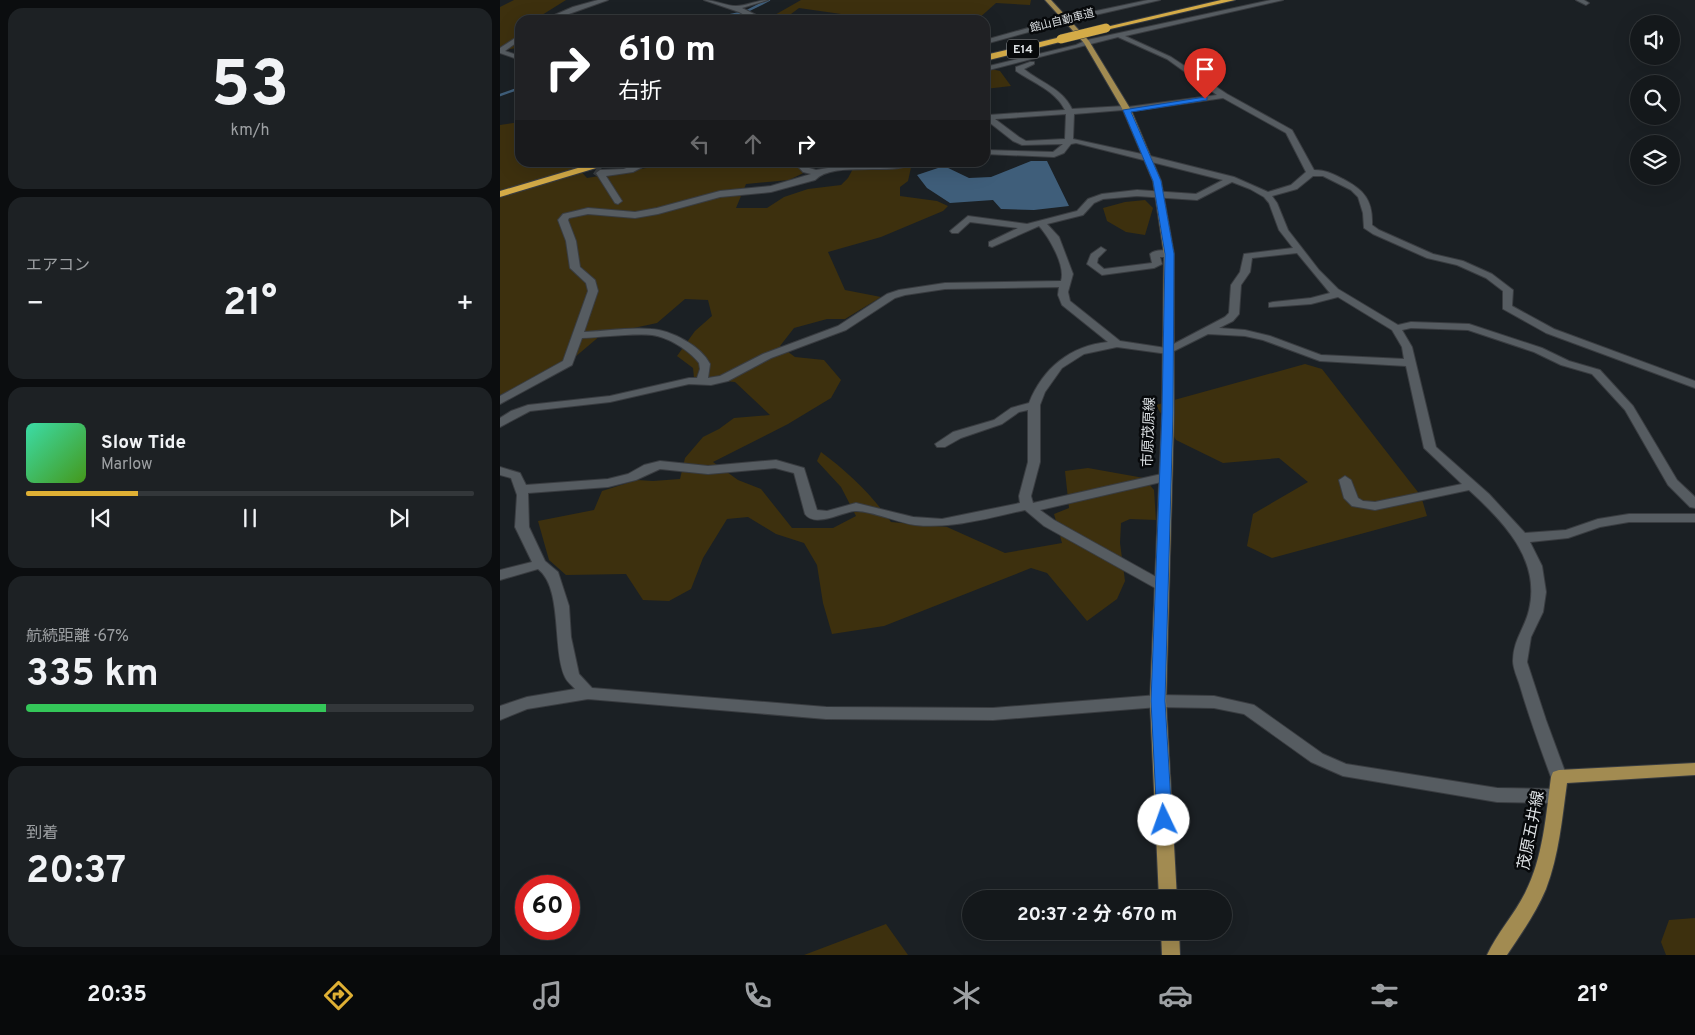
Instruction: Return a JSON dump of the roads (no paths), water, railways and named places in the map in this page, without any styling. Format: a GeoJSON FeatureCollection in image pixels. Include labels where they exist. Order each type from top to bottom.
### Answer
{"type":"FeatureCollection","features":[{"type":"Feature","properties":{"kind":"highway","name":"館山自動車道"},"geometry":{"type":"LineString","coordinates":[[990,51],[1060,36],[1203,0]]}},
{"type":"Feature","properties":{"kind":"highway","name":"館山自動車道"},"geometry":{"type":"LineString","coordinates":[[1104,25],[1231,0]]}},
{"type":"Feature","properties":{"kind":"highway","name":"館山自動車道"},"geometry":{"type":"LineString","coordinates":[[990,57],[1060,36]]}},
{"type":"Feature","properties":{"kind":"highway"},"geometry":{"type":"LineString","coordinates":[[500,185],[563,167]]}},
{"type":"Feature","properties":{"kind":"highway"},"geometry":{"type":"LineString","coordinates":[[500,194],[594,167]]}},
{"type":"Feature","properties":{"kind":"main road","name":"市原茂原線"},"geometry":{"type":"LineString","coordinates":[[1048,0],[1086,42],[1126,109],[1157,181],[1169,254],[1166,477],[1158,701],[1168,890]]}},
{"type":"Feature","properties":{"kind":"main road","name":"茂原五井線"},"geometry":{"type":"LineString","coordinates":[[1496,955],[1521,918],[1536,889],[1547,855],[1559,777],[1695,769]]}},
{"type":"Feature","properties":{"kind":"main road"},"geometry":{"type":"LineString","coordinates":[[1170,940],[1171,955]]}},
{"type":"Feature","properties":{"kind":"street"},"geometry":{"type":"LineString","coordinates":[[558,15],[575,8],[606,0]]}},
{"type":"Feature","properties":{"kind":"street"},"geometry":{"type":"LineString","coordinates":[[707,0],[736,8],[752,15]]}},
{"type":"Feature","properties":{"kind":"street"},"geometry":{"type":"LineString","coordinates":[[736,8],[766,0]]}},
{"type":"Feature","properties":{"kind":"street"},"geometry":{"type":"LineString","coordinates":[[990,41],[1068,20],[1157,0]]}},
{"type":"Feature","properties":{"kind":"street"},"geometry":{"type":"LineString","coordinates":[[990,68],[1078,46],[1086,42],[1280,0]]}},
{"type":"Feature","properties":{"kind":"street"},"geometry":{"type":"LineString","coordinates":[[1579,0],[1586,3]]}},
{"type":"Feature","properties":{"kind":"street"},"geometry":{"type":"LineString","coordinates":[[1120,36],[1169,58],[1224,96],[1289,132],[1312,173]]}},
{"type":"Feature","properties":{"kind":"street"},"geometry":{"type":"LineString","coordinates":[[500,51],[515,40]]}},
{"type":"Feature","properties":{"kind":"street"},"geometry":{"type":"LineString","coordinates":[[500,43],[511,43]]}},
{"type":"Feature","properties":{"kind":"street"},"geometry":{"type":"LineString","coordinates":[[500,51],[515,56]]}},
{"type":"Feature","properties":{"kind":"street"},"geometry":{"type":"LineString","coordinates":[[990,152],[1054,155],[1062,151],[1070,140],[1069,111],[1062,99],[1019,69],[1035,60],[1034,57]]}},
{"type":"Feature","properties":{"kind":"street"},"geometry":{"type":"LineString","coordinates":[[990,116],[1126,109],[1224,96]]}},
{"type":"Feature","properties":{"kind":"street"},"geometry":{"type":"LineString","coordinates":[[990,118],[1016,139],[1025,142],[1076,141],[1146,157],[1231,179],[1254,187],[1267,195],[1273,203],[1284,230],[1316,272],[1339,294],[1396,328],[1403,338],[1411,363],[1430,448],[1472,486],[1522,538],[1535,566],[1539,592],[1536,612],[1524,637],[1520,662],[1538,720],[1559,777]]}},
{"type":"Feature","properties":{"kind":"street"},"geometry":{"type":"LineString","coordinates":[[1019,153],[1025,142]]}},
{"type":"Feature","properties":{"kind":"street"},"geometry":{"type":"LineString","coordinates":[[618,201],[600,173],[617,174],[638,167]]}},
{"type":"Feature","properties":{"kind":"street"},"geometry":{"type":"LineString","coordinates":[[803,167],[806,170],[815,172],[852,167],[884,167]]}},
{"type":"Feature","properties":{"kind":"street"},"geometry":{"type":"LineString","coordinates":[[500,401],[568,363],[593,291],[593,285],[575,268],[571,241],[563,220],[566,216],[588,211],[635,215],[658,211],[731,192],[772,189],[812,178],[816,174],[815,172]]}},
{"type":"Feature","properties":{"kind":"street"},"geometry":{"type":"LineString","coordinates":[[1267,195],[1294,187],[1312,173],[1325,173],[1354,188],[1362,196],[1368,212],[1367,226],[1376,232],[1430,256],[1460,263],[1489,276],[1508,290],[1507,307],[1550,331],[1695,386]]}},
{"type":"Feature","properties":{"kind":"street"},"geometry":{"type":"LineString","coordinates":[[992,244],[1040,222],[1080,212],[1091,201],[1102,197],[1137,193],[1197,197],[1231,179]]}},
{"type":"Feature","properties":{"kind":"street"},"geometry":{"type":"LineString","coordinates":[[955,231],[968,220],[1029,226]]}},
{"type":"Feature","properties":{"kind":"street"},"geometry":{"type":"LineString","coordinates":[[1040,222],[1054,237],[1068,274],[1062,297],[1066,303],[1117,344]]}},
{"type":"Feature","properties":{"kind":"street"},"geometry":{"type":"LineString","coordinates":[[1101,250],[1094,255],[1092,264],[1102,272],[1151,266],[1157,264],[1155,254],[1169,254]]}},
{"type":"Feature","properties":{"kind":"street"},"geometry":{"type":"LineString","coordinates":[[1162,586],[1049,523],[1028,507],[1025,496],[1034,462],[1034,405],[1039,392],[1058,366],[1080,352],[1100,346],[1117,344],[1168,351],[1229,320],[1234,314],[1236,285],[1245,272],[1247,256],[1299,250]]}},
{"type":"Feature","properties":{"kind":"street"},"geometry":{"type":"LineString","coordinates":[[500,423],[515,413],[528,408],[610,399],[689,381],[724,379],[767,356],[842,328],[891,296],[903,292],[944,286],[1064,284]]}},
{"type":"Feature","properties":{"kind":"street"},"geometry":{"type":"LineString","coordinates":[[1273,305],[1311,301],[1339,294]]}},
{"type":"Feature","properties":{"kind":"street"},"geometry":{"type":"LineString","coordinates":[[1396,328],[1411,325],[1470,326],[1519,345],[1538,350],[1565,363],[1596,372],[1629,408],[1672,482],[1695,504]]}},
{"type":"Feature","properties":{"kind":"street"},"geometry":{"type":"LineString","coordinates":[[1206,331],[1245,333],[1266,338],[1320,358],[1411,363]]}},
{"type":"Feature","properties":{"kind":"street"},"geometry":{"type":"LineString","coordinates":[[1538,350],[1550,331]]}},
{"type":"Feature","properties":{"kind":"street"},"geometry":{"type":"LineString","coordinates":[[577,336],[652,332],[663,334],[686,346],[704,362],[705,368],[701,381]]}},
{"type":"Feature","properties":{"kind":"street"},"geometry":{"type":"LineString","coordinates":[[941,444],[957,435],[998,422],[1015,410],[1034,405]]}},
{"type":"Feature","properties":{"kind":"street"},"geometry":{"type":"LineString","coordinates":[[521,489],[608,484],[632,477],[660,464],[708,470],[776,464],[800,471],[811,514],[827,515],[856,507],[913,521],[942,523],[1028,507],[1166,477]]}},
{"type":"Feature","properties":{"kind":"street"},"geometry":{"type":"LineString","coordinates":[[500,471],[516,476],[523,495],[522,527],[540,564],[551,572],[562,606],[564,637],[572,676],[588,693]]}},
{"type":"Feature","properties":{"kind":"street"},"geometry":{"type":"LineString","coordinates":[[1345,480],[1352,502],[1358,506],[1375,506],[1472,486]]}},
{"type":"Feature","properties":{"kind":"street"},"geometry":{"type":"LineString","coordinates":[[1522,538],[1568,534],[1598,523],[1629,518],[1695,518]]}},
{"type":"Feature","properties":{"kind":"street"},"geometry":{"type":"LineString","coordinates":[[500,574],[540,564]]}},
{"type":"Feature","properties":{"kind":"street"},"geometry":{"type":"LineString","coordinates":[[500,714],[504,709],[525,703],[588,693],[826,713],[993,714],[1158,701],[1214,702],[1248,709],[1317,758],[1343,770],[1497,795],[1556,796]]}},
{"type":"Feature","properties":{"kind":"water"},"geometry":{"type":"Polygon","coordinates":[[[1031,161],[1047,161],[1069,206],[1034,210],[1001,209],[993,200],[950,203],[927,188],[917,175],[946,167],[969,178],[991,177],[1031,161]]]}},
{"type":"Feature","properties":{"kind":"waterway"},"geometry":{"type":"LineString","coordinates":[[731,15],[745,12],[769,0]]}},
{"type":"Feature","properties":{"kind":"waterway"},"geometry":{"type":"LineString","coordinates":[[500,95],[515,90]]}},
{"type":"Feature","properties":{"kind":"tunnel"},"geometry":{"type":"LineString","coordinates":[[591,167],[600,173]]}}]}
